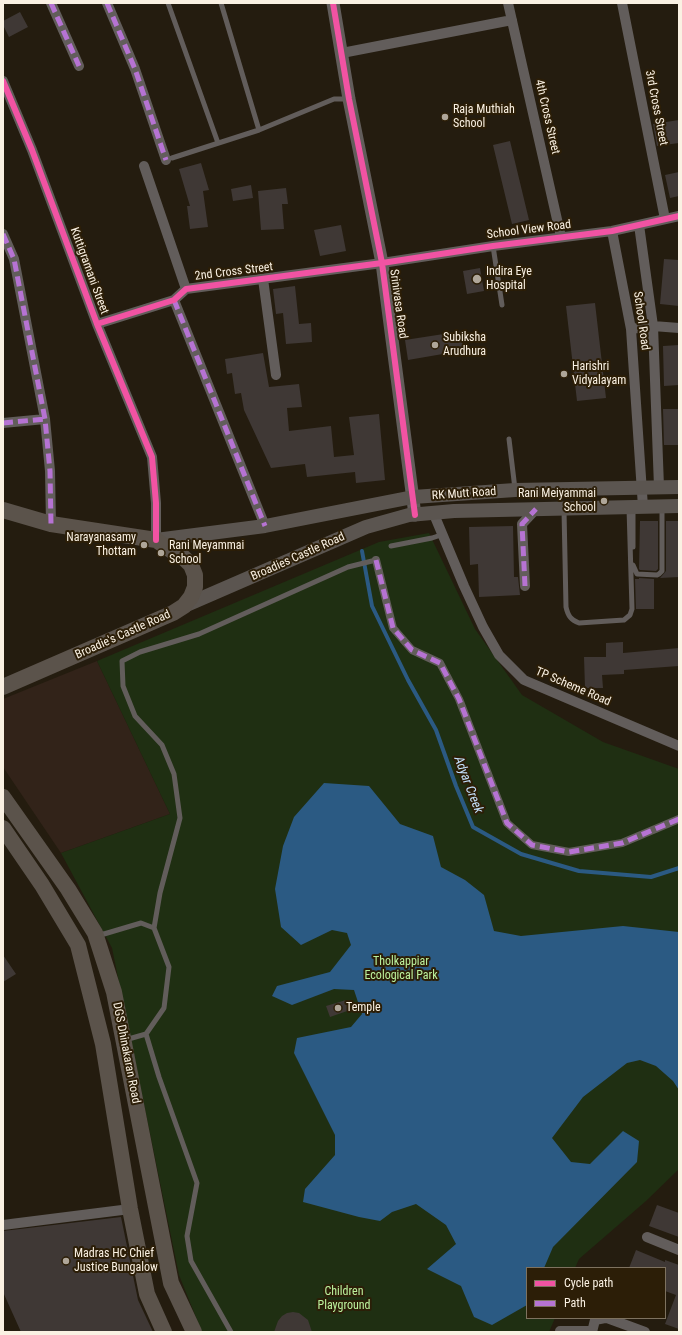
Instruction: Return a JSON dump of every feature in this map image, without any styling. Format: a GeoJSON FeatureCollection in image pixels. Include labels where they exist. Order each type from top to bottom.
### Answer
{"type":"FeatureCollection","features":[{"type":"Feature","properties":{"kind":"main road","name":"RK Mutt Road"},"geometry":{"type":"LineString","coordinates":[[156,540],[266,526],[413,497],[515,490],[679,487]]}},
{"type":"Feature","properties":{"kind":"main road","name":"RK Mutt Road"},"geometry":{"type":"LineString","coordinates":[[415,515],[433,512],[679,506]]}},
{"type":"Feature","properties":{"kind":"main road"},"geometry":{"type":"LineString","coordinates":[[3,510],[51,524],[156,540]]}},
{"type":"Feature","properties":{"kind":"main road","name":"Broadies Castle Road"},"geometry":{"type":"LineString","coordinates":[[184,606],[366,527],[415,515]]}},
{"type":"Feature","properties":{"kind":"main road","name":"Broadie's Castle Road"},"geometry":{"type":"LineString","coordinates":[[3,687],[173,613],[184,606],[195,587],[195,575],[191,564],[183,557],[156,540]]}},
{"type":"Feature","properties":{"kind":"main road","name":"DGS Dhinakaran Road"},"geometry":{"type":"LineString","coordinates":[[3,797],[68,889],[95,933],[114,992],[171,1283],[194,1332]]}},
{"type":"Feature","properties":{"kind":"main road","name":"DGS Dhinakaran Road"},"geometry":{"type":"LineString","coordinates":[[3,828],[42,886],[78,945],[103,1044],[130,1209],[147,1294],[164,1332]]}},
{"type":"Feature","properties":{"kind":"street"},"geometry":{"type":"LineString","coordinates":[[51,3],[79,66]]}},
{"type":"Feature","properties":{"kind":"street"},"geometry":{"type":"LineString","coordinates":[[107,3],[135,69],[169,159]]}},
{"type":"Feature","properties":{"kind":"street","name":"Srinivasa Road"},"geometry":{"type":"LineString","coordinates":[[333,3],[349,98],[382,263],[415,515]]}},
{"type":"Feature","properties":{"kind":"street","name":"4th Cross Street"},"geometry":{"type":"LineString","coordinates":[[508,3],[561,237]]}},
{"type":"Feature","properties":{"kind":"street","name":"3rd Cross Street"},"geometry":{"type":"LineString","coordinates":[[622,3],[665,219]]}},
{"type":"Feature","properties":{"kind":"street"},"geometry":{"type":"LineString","coordinates":[[342,53],[512,20]]}},
{"type":"Feature","properties":{"kind":"street","name":"Kuttigramani Street"},"geometry":{"type":"LineString","coordinates":[[3,81],[32,150],[97,324],[152,457],[156,503],[156,540]]}},
{"type":"Feature","properties":{"kind":"street"},"geometry":{"type":"LineString","coordinates":[[144,166],[186,289]]}},
{"type":"Feature","properties":{"kind":"street","name":"School View Road"},"geometry":{"type":"LineString","coordinates":[[382,263],[612,230],[679,216]]}},
{"type":"Feature","properties":{"kind":"street"},"geometry":{"type":"LineString","coordinates":[[639,225],[653,326],[659,487]]}},
{"type":"Feature","properties":{"kind":"street","name":"School Road"},"geometry":{"type":"LineString","coordinates":[[612,230],[631,329],[642,488],[635,507]]}},
{"type":"Feature","properties":{"kind":"street"},"geometry":{"type":"LineString","coordinates":[[3,234],[14,259],[45,419],[50,471],[51,524]]}},
{"type":"Feature","properties":{"kind":"street","name":"2nd Cross Street"},"geometry":{"type":"LineString","coordinates":[[97,324],[174,300],[186,289],[382,263]]}},
{"type":"Feature","properties":{"kind":"street"},"geometry":{"type":"LineString","coordinates":[[263,279],[276,375]]}},
{"type":"Feature","properties":{"kind":"street"},"geometry":{"type":"LineString","coordinates":[[174,300],[266,526]]}},
{"type":"Feature","properties":{"kind":"street"},"geometry":{"type":"LineString","coordinates":[[631,329],[653,326],[679,328]]}},
{"type":"Feature","properties":{"kind":"street"},"geometry":{"type":"LineString","coordinates":[[3,423],[45,419]]}},
{"type":"Feature","properties":{"kind":"street"},"geometry":{"type":"LineString","coordinates":[[525,586],[522,524],[536,510]]}},
{"type":"Feature","properties":{"kind":"street","name":"TP Scheme Road"},"geometry":{"type":"LineString","coordinates":[[433,512],[441,535],[483,627],[499,655],[524,680],[679,746]]}},
{"type":"Feature","properties":{"kind":"street"},"geometry":{"type":"LineString","coordinates":[[373,560],[393,628],[412,650],[440,663],[459,699],[507,823],[532,845],[569,852],[622,843],[679,819]]}},
{"type":"Feature","properties":{"kind":"street"},"geometry":{"type":"LineString","coordinates":[[3,1225],[130,1209]]}},
{"type":"Feature","properties":{"kind":"street"},"geometry":{"type":"LineString","coordinates":[[647,1237],[679,1250]]}},
{"type":"Feature","properties":{"kind":"street"},"geometry":{"type":"LineString","coordinates":[[560,1332],[592,1331],[596,1320],[601,1319]]}},
{"type":"Feature","properties":{"kind":"street"},"geometry":{"type":"LineString","coordinates":[[609,1319],[645,1332]]}},
{"type":"Feature","properties":{"kind":"lane"},"geometry":{"type":"LineString","coordinates":[[168,3],[218,142]]}},
{"type":"Feature","properties":{"kind":"lane"},"geometry":{"type":"LineString","coordinates":[[221,3],[259,130]]}},
{"type":"Feature","properties":{"kind":"lane"},"geometry":{"type":"LineString","coordinates":[[169,159],[259,130],[334,100],[349,98]]}},
{"type":"Feature","properties":{"kind":"lane"},"geometry":{"type":"LineString","coordinates":[[493,246],[502,305]]}},
{"type":"Feature","properties":{"kind":"lane"},"geometry":{"type":"LineString","coordinates":[[510,439],[515,490]]}},
{"type":"Feature","properties":{"kind":"lane"},"geometry":{"type":"LineString","coordinates":[[635,507],[634,570],[637,574],[654,575],[659,574],[662,571],[662,506]]}},
{"type":"Feature","properties":{"kind":"lane"},"geometry":{"type":"LineString","coordinates":[[564,509],[566,607],[568,615],[573,621],[579,623],[624,620],[630,615],[632,609],[635,507]]}},
{"type":"Feature","properties":{"kind":"lane"},"geometry":{"type":"LineString","coordinates":[[391,546],[441,535]]}},
{"type":"Feature","properties":{"kind":"lane"},"geometry":{"type":"LineString","coordinates":[[124,1041],[146,1034],[164,1008],[169,967],[154,928],[160,892],[180,818],[174,774],[162,745],[135,716],[123,686],[122,661],[140,652],[199,634],[348,567],[373,560]]}},
{"type":"Feature","properties":{"kind":"lane"},"geometry":{"type":"LineString","coordinates":[[95,933],[104,934],[141,923],[154,928]]}},
{"type":"Feature","properties":{"kind":"lane"},"geometry":{"type":"LineString","coordinates":[[146,1034],[159,1077],[197,1183],[187,1236],[191,1261],[230,1332]]}},
{"type":"Feature","properties":{"kind":"shaded area"},"geometry":{"type":"Polygon","coordinates":[[[97,661],[170,814],[61,853],[3,767],[3,699],[97,661]]]}},
{"type":"Feature","properties":{"kind":"green space","name":"Tholkappiar Ecological Park"},"geometry":{"type":"Polygon","coordinates":[[[429,533],[475,629],[522,695],[603,742],[679,769],[679,1169],[646,1201],[579,1259],[575,1267],[526,1267],[526,1319],[555,1319],[549,1332],[202,1332],[179,1275],[112,948],[61,853],[170,814],[97,661],[379,542],[429,533]]]}},
{"type":"Feature","properties":{"kind":"water"},"geometry":{"type":"Polygon","coordinates":[[[324,783],[369,786],[400,824],[433,836],[441,867],[465,880],[484,895],[494,931],[521,936],[623,926],[679,932],[679,1090],[673,1081],[656,1066],[640,1060],[627,1063],[583,1097],[552,1138],[571,1162],[590,1164],[623,1131],[639,1141],[637,1162],[553,1247],[544,1267],[526,1267],[526,1306],[492,1325],[474,1317],[461,1286],[427,1269],[456,1244],[446,1225],[416,1204],[392,1212],[380,1221],[303,1202],[305,1189],[335,1155],[335,1135],[294,1053],[297,1038],[351,1027],[362,1014],[354,990],[334,989],[292,1005],[272,996],[277,986],[330,972],[351,945],[347,933],[332,930],[301,945],[281,927],[275,889],[283,846],[294,817],[324,783]]]}},
{"type":"Feature","properties":{"kind":"building"},"geometry":{"type":"Polygon","coordinates":[[[20,12],[28,27],[9,37],[3,25],[3,21],[20,12]]]}},
{"type":"Feature","properties":{"kind":"building"},"geometry":{"type":"Polygon","coordinates":[[[679,120],[679,143],[657,146],[653,124],[679,120]]]}},
{"type":"Feature","properties":{"kind":"building"},"geometry":{"type":"Polygon","coordinates":[[[510,141],[529,220],[512,224],[493,145],[510,141]]]}},
{"type":"Feature","properties":{"kind":"building"},"geometry":{"type":"Polygon","coordinates":[[[201,163],[209,190],[203,191],[208,227],[190,229],[187,206],[190,206],[179,169],[201,163]]]}},
{"type":"Feature","properties":{"kind":"building"},"geometry":{"type":"Polygon","coordinates":[[[679,172],[679,196],[670,198],[665,175],[679,172]]]}},
{"type":"Feature","properties":{"kind":"building"},"geometry":{"type":"Polygon","coordinates":[[[251,185],[253,198],[233,201],[231,189],[251,185]]]}},
{"type":"Feature","properties":{"kind":"building"},"geometry":{"type":"Polygon","coordinates":[[[286,188],[288,204],[282,204],[284,229],[261,230],[258,191],[286,188]]]}},
{"type":"Feature","properties":{"kind":"building"},"geometry":{"type":"Polygon","coordinates":[[[341,225],[346,251],[320,256],[314,230],[341,225]]]}},
{"type":"Feature","properties":{"kind":"building"},"geometry":{"type":"Polygon","coordinates":[[[664,259],[679,260],[679,306],[660,304],[664,259]]]}},
{"type":"Feature","properties":{"kind":"building"},"geometry":{"type":"Polygon","coordinates":[[[480,268],[484,291],[467,294],[463,271],[480,268]]]}},
{"type":"Feature","properties":{"kind":"building"},"geometry":{"type":"Polygon","coordinates":[[[295,286],[299,324],[311,323],[312,342],[286,344],[283,313],[276,314],[273,289],[295,286]]]}},
{"type":"Feature","properties":{"kind":"building"},"geometry":{"type":"Polygon","coordinates":[[[595,303],[606,398],[577,401],[566,306],[595,303]]]}},
{"type":"Feature","properties":{"kind":"building","name":"Subiksha Arudhura"},"geometry":{"type":"Polygon","coordinates":[[[463,331],[466,350],[408,360],[405,340],[463,331]]]}},
{"type":"Feature","properties":{"kind":"building"},"geometry":{"type":"Polygon","coordinates":[[[679,345],[679,385],[664,386],[663,346],[679,345]]]}},
{"type":"Feature","properties":{"kind":"building"},"geometry":{"type":"Polygon","coordinates":[[[263,353],[269,387],[299,384],[302,407],[287,408],[289,431],[331,426],[334,457],[354,455],[349,417],[379,414],[385,480],[356,483],[355,472],[307,477],[305,464],[271,468],[244,410],[241,393],[235,394],[232,373],[227,374],[225,359],[263,353]]]}},
{"type":"Feature","properties":{"kind":"building"},"geometry":{"type":"Polygon","coordinates":[[[663,409],[679,409],[679,445],[664,445],[663,409]]]}},
{"type":"Feature","properties":{"kind":"building"},"geometry":{"type":"Polygon","coordinates":[[[640,521],[658,521],[658,569],[656,571],[639,569],[640,521]]]}},
{"type":"Feature","properties":{"kind":"building"},"geometry":{"type":"Polygon","coordinates":[[[666,521],[679,521],[679,577],[660,578],[666,571],[666,521]]]}},
{"type":"Feature","properties":{"kind":"building"},"geometry":{"type":"Polygon","coordinates":[[[513,526],[514,577],[518,577],[520,595],[479,597],[478,564],[470,565],[469,527],[513,526]]]}},
{"type":"Feature","properties":{"kind":"building"},"geometry":{"type":"Polygon","coordinates":[[[635,579],[654,579],[654,609],[636,609],[635,579]]]}},
{"type":"Feature","properties":{"kind":"building"},"geometry":{"type":"Polygon","coordinates":[[[623,642],[623,653],[679,648],[679,666],[624,670],[624,674],[602,675],[603,688],[585,688],[584,657],[606,657],[606,643],[623,642]]]}},
{"type":"Feature","properties":{"kind":"building"},"geometry":{"type":"Polygon","coordinates":[[[3,955],[16,974],[3,982],[3,955]]]}},
{"type":"Feature","properties":{"kind":"building","name":"Temple"},"geometry":{"type":"Polygon","coordinates":[[[346,1000],[350,1010],[330,1017],[326,1006],[346,1000]]]}},
{"type":"Feature","properties":{"kind":"building"},"geometry":{"type":"Polygon","coordinates":[[[657,1205],[679,1213],[679,1237],[649,1226],[657,1205]]]}},
{"type":"Feature","properties":{"kind":"building","name":"Madras HC Chief Justice Bungalow"},"geometry":{"type":"Polygon","coordinates":[[[121,1217],[138,1300],[153,1332],[21,1332],[3,1292],[3,1231],[121,1217]]]}},
{"type":"Feature","properties":{"kind":"building"},"geometry":{"type":"Polygon","coordinates":[[[636,1250],[665,1262],[665,1260],[679,1265],[679,1329],[665,1324],[676,1295],[666,1291],[666,1267],[629,1267],[636,1250]]]}},
{"type":"Feature","properties":{"kind":"building"},"geometry":{"type":"Polygon","coordinates":[[[293,1312],[299,1313],[308,1320],[312,1332],[274,1332],[278,1321],[282,1316],[293,1312]]]}},
{"type":"Feature","properties":{"kind":"waterway","name":"Adyar Creek"},"geometry":{"type":"LineString","coordinates":[[362,551],[372,606],[408,680],[436,730],[456,786],[473,827],[521,854],[579,871],[651,877],[679,868]]}},
{"type":"Feature","properties":{"kind":"marked path"},"geometry":{"type":"LineString","coordinates":[[51,3],[79,66]]}},
{"type":"Feature","properties":{"kind":"marked path"},"geometry":{"type":"LineString","coordinates":[[107,3],[135,69],[166,160]]}},
{"type":"Feature","properties":{"kind":"marked path"},"geometry":{"type":"LineString","coordinates":[[3,234],[14,259],[45,419],[50,471],[51,524]]}},
{"type":"Feature","properties":{"kind":"marked path"},"geometry":{"type":"LineString","coordinates":[[174,300],[265,526]]}},
{"type":"Feature","properties":{"kind":"marked path"},"geometry":{"type":"LineString","coordinates":[[3,423],[45,419]]}},
{"type":"Feature","properties":{"kind":"marked path"},"geometry":{"type":"LineString","coordinates":[[525,586],[522,524],[536,509]]}},
{"type":"Feature","properties":{"kind":"marked path"},"geometry":{"type":"LineString","coordinates":[[376,560],[393,628],[412,650],[440,663],[459,699],[507,823],[532,845],[569,852],[622,843],[679,819]]}},
{"type":"Feature","properties":{"kind":"cycle path"},"geometry":{"type":"LineString","coordinates":[[333,3],[349,99],[382,263],[415,515]]}},
{"type":"Feature","properties":{"kind":"cycle path"},"geometry":{"type":"LineString","coordinates":[[3,81],[32,150],[97,324],[152,457],[156,503],[156,540]]}},
{"type":"Feature","properties":{"kind":"cycle path"},"geometry":{"type":"LineString","coordinates":[[97,324],[174,300],[186,289],[612,231],[679,216]]}},
{"type":"Feature","properties":{"kind":"place","name":"Raja Muthiah School"},"geometry":{"type":"Point","coordinates":[445,117]}},
{"type":"Feature","properties":{"kind":"place","name":"Indira Eye Hospital"},"geometry":{"type":"Point","coordinates":[477,279]}},
{"type":"Feature","properties":{"kind":"place","name":"Subiksha Arudhura"},"geometry":{"type":"Point","coordinates":[435,345]}},
{"type":"Feature","properties":{"kind":"place","name":"Harishri Vidyalayam"},"geometry":{"type":"Point","coordinates":[564,374]}},
{"type":"Feature","properties":{"kind":"place","name":"Rani Meiyammai School"},"geometry":{"type":"Point","coordinates":[604,501]}},
{"type":"Feature","properties":{"kind":"place","name":"Narayanasamy Thottam"},"geometry":{"type":"Point","coordinates":[144,545]}},
{"type":"Feature","properties":{"kind":"place","name":"Rani Meyammai School"},"geometry":{"type":"Point","coordinates":[161,553]}},
{"type":"Feature","properties":{"kind":"place","name":"Temple"},"geometry":{"type":"Point","coordinates":[338,1008]}},
{"type":"Feature","properties":{"kind":"place","name":"Madras HC Chief Justice Bungalow"},"geometry":{"type":"Point","coordinates":[66,1261]}},
{"type":"Feature","properties":{"kind":"park label","name":"Children Playground"},"geometry":{"type":"Point","coordinates":[344,1299]}}]}
